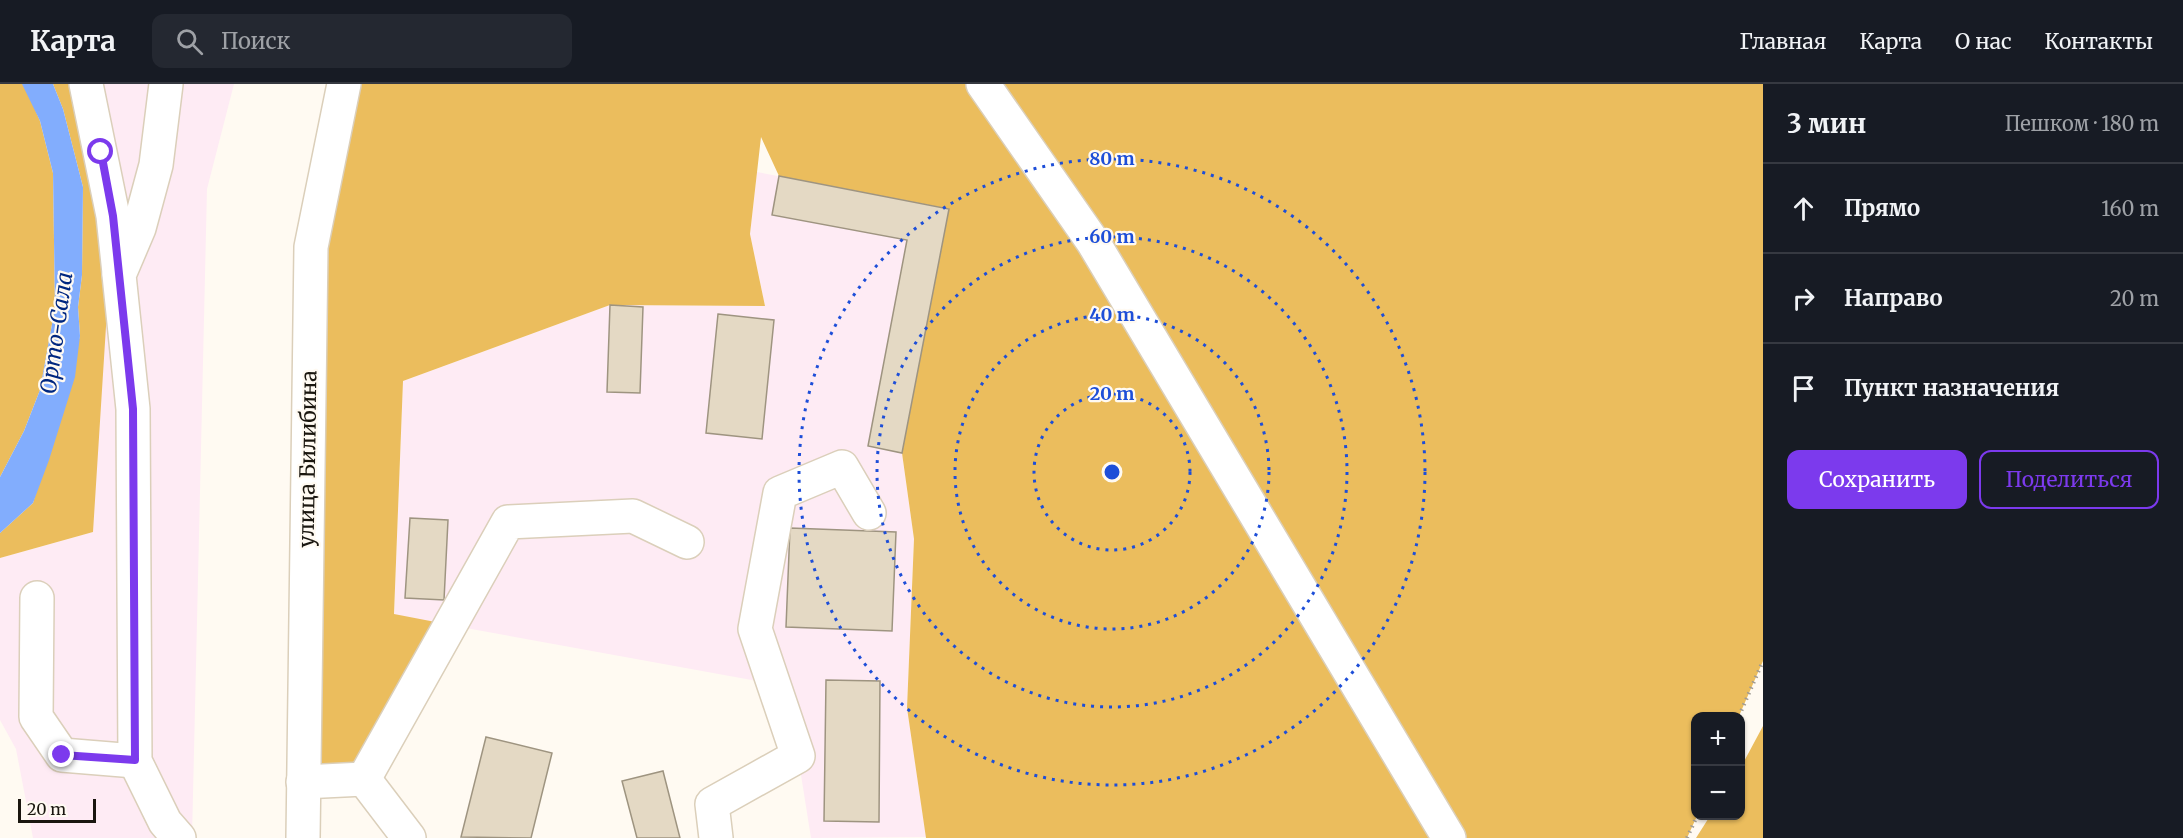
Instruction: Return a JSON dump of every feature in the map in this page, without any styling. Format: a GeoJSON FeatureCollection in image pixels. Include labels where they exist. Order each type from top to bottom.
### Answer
{"type":"FeatureCollection","features":[{"type":"Feature","properties":{"kind":"street"},"geometry":{"type":"LineString","coordinates":[[86,84],[113,216],[133,409],[135,760],[165,822],[179,838]]}},
{"type":"Feature","properties":{"kind":"street"},"geometry":{"type":"LineString","coordinates":[[119,275],[139,228],[156,165],[166,84]]}},
{"type":"Feature","properties":{"kind":"street","name":"улица Билибина"},"geometry":{"type":"LineString","coordinates":[[303,838],[311,247],[344,84]]}},
{"type":"Feature","properties":{"kind":"street"},"geometry":{"type":"LineString","coordinates":[[983,84],[1093,242],[1449,838]]}},
{"type":"Feature","properties":{"kind":"street"},"geometry":{"type":"LineString","coordinates":[[716,838],[712,804],[798,756],[755,629],[780,493],[842,467],[868,513]]}},
{"type":"Feature","properties":{"kind":"street"},"geometry":{"type":"LineString","coordinates":[[364,779],[508,522],[633,516],[687,542]]}},
{"type":"Feature","properties":{"kind":"street"},"geometry":{"type":"LineString","coordinates":[[37,598],[36,717],[62,755],[135,760]]}},
{"type":"Feature","properties":{"kind":"street"},"geometry":{"type":"LineString","coordinates":[[303,782],[364,779]]}},
{"type":"Feature","properties":{"kind":"street"},"geometry":{"type":"LineString","coordinates":[[364,779],[409,838]]}},
{"type":"Feature","properties":{"kind":"path"},"geometry":{"type":"LineString","coordinates":[[1741,712],[1763,661]]}},
{"type":"Feature","properties":{"kind":"path"},"geometry":{"type":"LineString","coordinates":[[1688,838],[1695,820]]}},
{"type":"Feature","properties":{"kind":"shaded area"},"geometry":{"type":"Polygon","coordinates":[[[0,84],[24,84],[40,121],[53,173],[55,308],[40,390],[24,431],[0,477],[0,84]]]}},
{"type":"Feature","properties":{"kind":"shaded area"},"geometry":{"type":"Polygon","coordinates":[[[53,84],[86,84],[113,216],[93,532],[0,558],[0,533],[33,503],[80,336],[78,307],[82,275],[83,187],[63,109],[53,84]]]}},
{"type":"Feature","properties":{"kind":"shaded area"},"geometry":{"type":"Polygon","coordinates":[[[95,84],[234,84],[207,189],[192,838],[33,838],[16,749],[0,720],[0,558],[93,532],[95,84]]]}},
{"type":"Feature","properties":{"kind":"shaded area"},"geometry":{"type":"Polygon","coordinates":[[[344,84],[1763,84],[1763,661],[1741,712],[1691,712],[1691,820],[1695,820],[1687,838],[926,838],[907,708],[914,539],[902,453],[949,209],[779,176],[761,137],[750,234],[765,306],[610,305],[403,381],[394,614],[451,625],[364,779],[303,782],[311,247],[344,84]]]}},
{"type":"Feature","properties":{"kind":"shaded area"},"geometry":{"type":"Polygon","coordinates":[[[757,172],[949,209],[902,453],[914,539],[907,708],[926,837],[811,838],[798,756],[773,684],[394,615],[403,381],[610,305],[765,306],[750,234],[757,172]]]}},
{"type":"Feature","properties":{"kind":"shaded area"},"geometry":{"type":"Polygon","coordinates":[[[1763,726],[1763,838],[1696,838],[1707,820],[1745,820],[1745,760],[1763,726]]]}},
{"type":"Feature","properties":{"kind":"water","name":"Орто-Сала"},"geometry":{"type":"Polygon","coordinates":[[[22,84],[53,84],[63,109],[83,187],[82,275],[78,307],[80,336],[75,377],[33,503],[0,533],[0,477],[24,431],[40,390],[55,308],[53,173],[40,121],[22,84]]]}},
{"type":"Feature","properties":{"kind":"building"},"geometry":{"type":"Polygon","coordinates":[[[779,176],[949,209],[902,453],[868,446],[907,240],[772,215],[779,176]]]}},
{"type":"Feature","properties":{"kind":"building"},"geometry":{"type":"Polygon","coordinates":[[[610,305],[643,307],[640,393],[607,392],[610,305]]]}},
{"type":"Feature","properties":{"kind":"building"},"geometry":{"type":"Polygon","coordinates":[[[718,314],[774,320],[762,439],[706,433],[718,314]]]}},
{"type":"Feature","properties":{"kind":"building"},"geometry":{"type":"Polygon","coordinates":[[[410,518],[448,520],[444,600],[405,598],[410,518]]]}},
{"type":"Feature","properties":{"kind":"building"},"geometry":{"type":"Polygon","coordinates":[[[790,528],[896,532],[892,631],[786,627],[790,528]]]}},
{"type":"Feature","properties":{"kind":"building"},"geometry":{"type":"Polygon","coordinates":[[[826,680],[880,681],[879,822],[824,821],[826,680]]]}},
{"type":"Feature","properties":{"kind":"building"},"geometry":{"type":"Polygon","coordinates":[[[486,737],[552,753],[531,838],[461,837],[486,737]]]}},
{"type":"Feature","properties":{"kind":"building"},"geometry":{"type":"Polygon","coordinates":[[[663,771],[680,838],[637,838],[622,781],[663,771]]]}},
{"type":"Feature","properties":{"kind":"route"},"geometry":{"type":"LineString","coordinates":[[62,755],[135,760],[133,409],[113,216],[101,152]]}}]}
